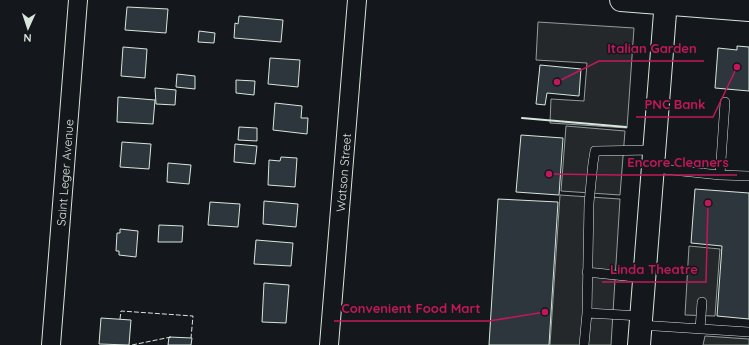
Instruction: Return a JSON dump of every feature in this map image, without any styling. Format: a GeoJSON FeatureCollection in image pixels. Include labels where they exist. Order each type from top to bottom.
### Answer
{"type":"FeatureCollection","features":[{"type":"Feature","properties":{"kind":"street","name":"Saint Leger Avenue"},"geometry":{"type":"LineString","coordinates":[[51,345],[78,0]]}},
{"type":"Feature","properties":{"kind":"street","name":"Watson Street"},"geometry":{"type":"LineString","coordinates":[[329,345],[356,0]]}},
{"type":"Feature","properties":{"kind":"street"},"geometry":{"type":"LineString","coordinates":[[621,0],[666,2],[749,10]]}},
{"type":"Feature","properties":{"kind":"street"},"geometry":{"type":"LineString","coordinates":[[640,329],[666,2]]}},
{"type":"Feature","properties":{"kind":"lane"},"geometry":{"type":"LineString","coordinates":[[720,175],[725,102]]}},
{"type":"Feature","properties":{"kind":"lane"},"geometry":{"type":"LineString","coordinates":[[584,345],[587,314],[590,203],[595,151],[606,150],[653,159],[720,175],[749,176]]}},
{"type":"Feature","properties":{"kind":"lane"},"geometry":{"type":"LineString","coordinates":[[587,272],[644,278]]}},
{"type":"Feature","properties":{"kind":"lane"},"geometry":{"type":"LineString","coordinates":[[700,329],[702,302]]}},
{"type":"Feature","properties":{"kind":"lane"},"geometry":{"type":"LineString","coordinates":[[587,314],[640,329],[700,329],[749,332]]}},
{"type":"Feature","properties":{"kind":"shaded area"},"geometry":{"type":"Polygon","coordinates":[[[538,22],[634,28],[627,128],[550,123],[551,99],[584,101],[587,63],[536,60],[538,22]]]}},
{"type":"Feature","properties":{"kind":"shaded area"},"geometry":{"type":"Polygon","coordinates":[[[566,126],[625,131],[620,195],[561,191],[566,126]]]}},
{"type":"Feature","properties":{"kind":"shaded area"},"geometry":{"type":"Polygon","coordinates":[[[560,195],[620,199],[611,345],[550,345],[560,195]]]}},
{"type":"Feature","properties":{"kind":"shaded area"},"geometry":{"type":"Polygon","coordinates":[[[689,246],[720,249],[715,316],[685,315],[689,246]]]}},
{"type":"Feature","properties":{"kind":"shaded area"},"geometry":{"type":"Polygon","coordinates":[[[705,336],[749,339],[749,345],[703,345],[705,336]]]}},
{"type":"Feature","properties":{"kind":"building"},"geometry":{"type":"Polygon","coordinates":[[[127,7],[168,9],[166,33],[125,30],[127,7]]]}},
{"type":"Feature","properties":{"kind":"building"},"geometry":{"type":"Polygon","coordinates":[[[239,16],[283,20],[281,42],[234,38],[235,23],[238,24],[239,16]]]}},
{"type":"Feature","properties":{"kind":"building"},"geometry":{"type":"Polygon","coordinates":[[[199,31],[215,33],[214,43],[198,42],[199,31]]]}},
{"type":"Feature","properties":{"kind":"building"},"geometry":{"type":"Polygon","coordinates":[[[737,46],[749,47],[749,91],[715,88],[718,48],[737,50],[737,46]]]}},
{"type":"Feature","properties":{"kind":"building"},"geometry":{"type":"Polygon","coordinates":[[[123,47],[147,49],[145,78],[121,76],[123,47]]]}},
{"type":"Feature","properties":{"kind":"building"},"geometry":{"type":"Polygon","coordinates":[[[270,58],[300,60],[298,87],[268,84],[270,58]]]}},
{"type":"Feature","properties":{"kind":"building"},"geometry":{"type":"Polygon","coordinates":[[[540,65],[581,69],[579,96],[547,93],[545,105],[536,104],[540,65]]]}},
{"type":"Feature","properties":{"kind":"building"},"geometry":{"type":"Polygon","coordinates":[[[177,74],[195,76],[195,89],[176,87],[177,74]]]}},
{"type":"Feature","properties":{"kind":"building"},"geometry":{"type":"Polygon","coordinates":[[[236,80],[255,81],[254,95],[236,93],[236,80]]]}},
{"type":"Feature","properties":{"kind":"building"},"geometry":{"type":"Polygon","coordinates":[[[155,88],[176,90],[175,105],[156,104],[155,88]]]}},
{"type":"Feature","properties":{"kind":"building"},"geometry":{"type":"Polygon","coordinates":[[[118,97],[155,100],[153,124],[117,122],[118,97]]]}},
{"type":"Feature","properties":{"kind":"building"},"geometry":{"type":"Polygon","coordinates":[[[275,103],[302,106],[301,118],[308,118],[307,134],[273,130],[275,103]]]}},
{"type":"Feature","properties":{"kind":"building"},"geometry":{"type":"Polygon","coordinates":[[[239,127],[257,128],[257,141],[238,140],[239,127]]]}},
{"type":"Feature","properties":{"kind":"building"},"geometry":{"type":"Polygon","coordinates":[[[521,135],[563,138],[559,195],[516,192],[521,135]]]}},
{"type":"Feature","properties":{"kind":"building"},"geometry":{"type":"Polygon","coordinates":[[[122,142],[151,144],[149,169],[120,167],[122,142]]]}},
{"type":"Feature","properties":{"kind":"building"},"geometry":{"type":"Polygon","coordinates":[[[235,144],[257,146],[255,164],[234,162],[235,144]]]}},
{"type":"Feature","properties":{"kind":"building"},"geometry":{"type":"Polygon","coordinates":[[[281,157],[297,158],[295,187],[268,185],[269,160],[280,161],[281,157]]]}},
{"type":"Feature","properties":{"kind":"building"},"geometry":{"type":"Polygon","coordinates":[[[168,163],[191,165],[189,184],[167,182],[168,163]]]}},
{"type":"Feature","properties":{"kind":"building"},"geometry":{"type":"Polygon","coordinates":[[[695,189],[749,193],[749,319],[717,316],[722,246],[691,243],[695,189]]]}},
{"type":"Feature","properties":{"kind":"building"},"geometry":{"type":"Polygon","coordinates":[[[498,199],[558,202],[549,345],[489,345],[498,199]]]}},
{"type":"Feature","properties":{"kind":"building"},"geometry":{"type":"Polygon","coordinates":[[[264,201],[298,204],[296,227],[263,224],[264,201]]]}},
{"type":"Feature","properties":{"kind":"building"},"geometry":{"type":"Polygon","coordinates":[[[210,202],[240,204],[238,227],[208,225],[210,202]]]}},
{"type":"Feature","properties":{"kind":"building"},"geometry":{"type":"Polygon","coordinates":[[[159,225],[183,226],[182,242],[158,242],[159,225]]]}},
{"type":"Feature","properties":{"kind":"building"},"geometry":{"type":"Polygon","coordinates":[[[120,229],[138,231],[136,257],[119,255],[119,251],[116,251],[117,233],[120,233],[120,229]]]}},
{"type":"Feature","properties":{"kind":"building"},"geometry":{"type":"Polygon","coordinates":[[[256,240],[293,243],[291,266],[254,264],[256,240]]]}},
{"type":"Feature","properties":{"kind":"building"},"geometry":{"type":"Polygon","coordinates":[[[264,283],[289,285],[286,323],[262,322],[264,283]]]}},
{"type":"Feature","properties":{"kind":"building"},"geometry":{"type":"Polygon","coordinates":[[[101,318],[131,320],[129,345],[99,344],[101,318]]]}},
{"type":"Feature","properties":{"kind":"building"},"geometry":{"type":"Polygon","coordinates":[[[169,337],[192,338],[191,345],[168,345],[169,337]]]}},
{"type":"Feature","properties":{"kind":"fence"},"geometry":{"type":"LineString","coordinates":[[120,319],[121,311],[193,316],[191,338]]}},
{"type":"Feature","properties":{"kind":"fence"},"geometry":{"type":"LineString","coordinates":[[132,345],[171,337]]}},
{"type":"Feature","properties":{"kind":"wall"},"geometry":{"type":"LineString","coordinates":[[522,118],[626,127]]}},
{"type":"Feature","properties":{"kind":"place","name":"PNC Bank"},"geometry":{"type":"Point","coordinates":[737,67]}},
{"type":"Feature","properties":{"kind":"place","name":"Italian Garden"},"geometry":{"type":"Point","coordinates":[557,82]}},
{"type":"Feature","properties":{"kind":"place","name":"Encore Cleaners"},"geometry":{"type":"Point","coordinates":[549,174]}},
{"type":"Feature","properties":{"kind":"place","name":"Linda Theatre"},"geometry":{"type":"Point","coordinates":[708,203]}},
{"type":"Feature","properties":{"kind":"place","name":"Convenient Food Mart"},"geometry":{"type":"Point","coordinates":[545,312]}}]}
